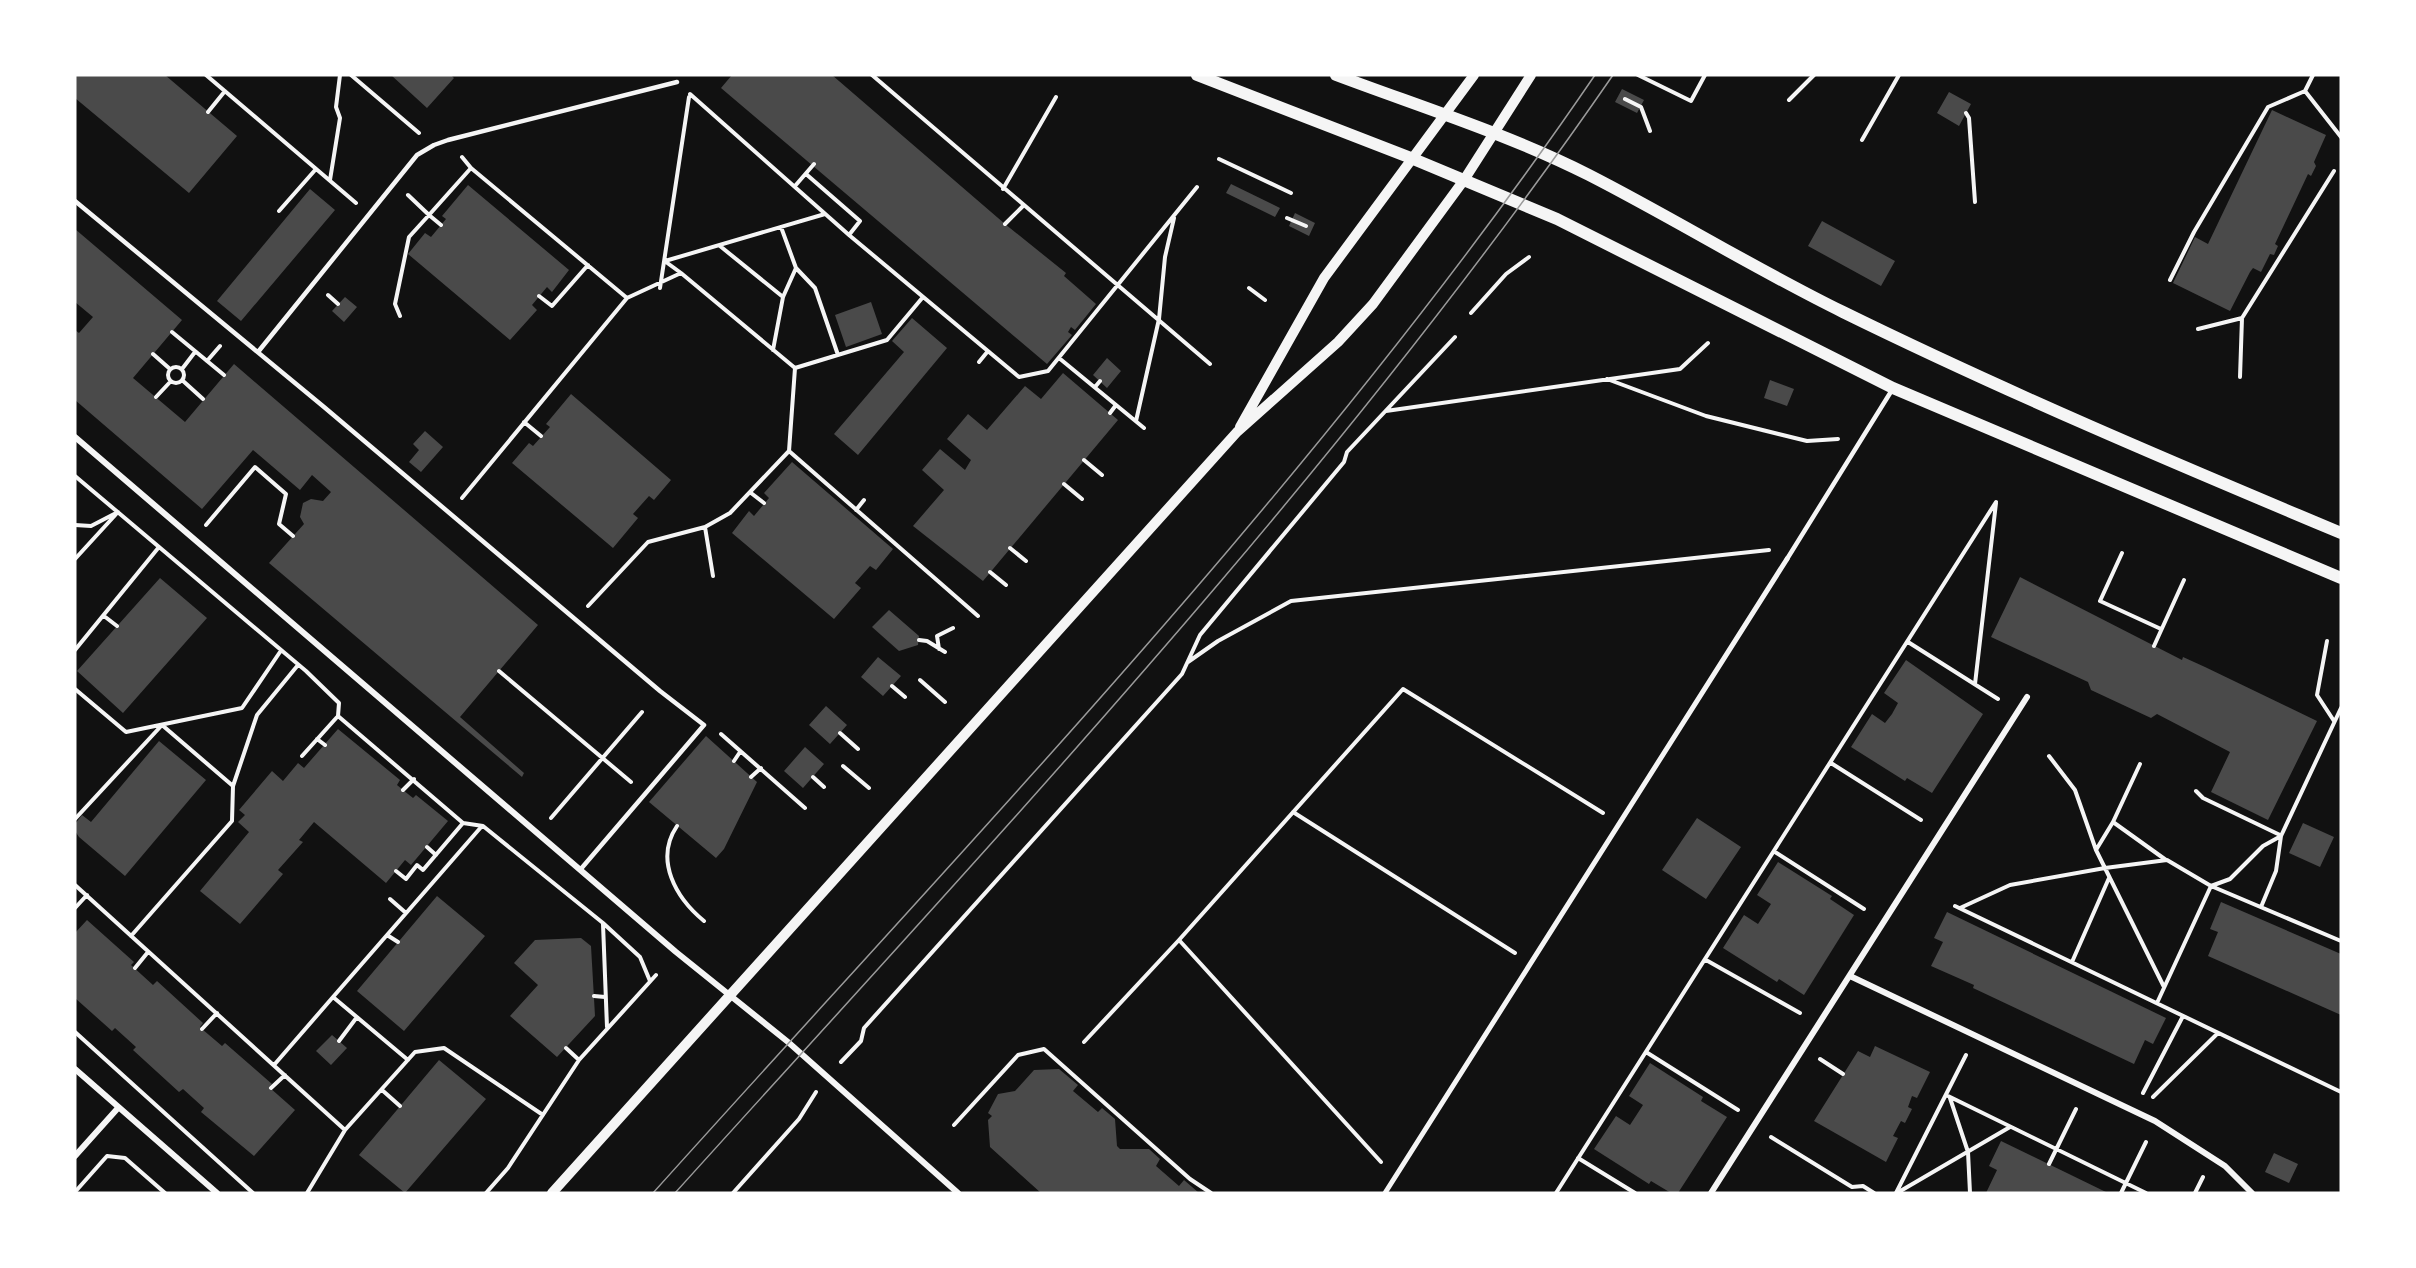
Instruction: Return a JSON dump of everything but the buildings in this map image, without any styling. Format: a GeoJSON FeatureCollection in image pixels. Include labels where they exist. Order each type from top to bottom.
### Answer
{"type":"FeatureCollection","features":[{"type":"Feature","properties":{"kind":"main road"},"geometry":{"type":"LineString","coordinates":[[1197,75],[1411,158],[1557,219],[1893,388],[2341,578]]}},
{"type":"Feature","properties":{"kind":"main road"},"geometry":{"type":"LineString","coordinates":[[1336,75],[1445,114],[1589,175],[1840,310],[1917,348],[2090,426],[2341,533]]}},
{"type":"Feature","properties":{"kind":"street"},"geometry":{"type":"LineString","coordinates":[[1237,432],[1324,278],[1474,75]]}},
{"type":"Feature","properties":{"kind":"street"},"geometry":{"type":"LineString","coordinates":[[552,1193],[1237,432],[1338,342],[1373,304],[1464,180],[1531,75]]}},
{"type":"Feature","properties":{"kind":"street"},"geometry":{"type":"LineString","coordinates":[[75,437],[580,870],[730,994],[958,1193]]}},
{"type":"Feature","properties":{"kind":"street"},"geometry":{"type":"LineString","coordinates":[[1385,1193],[1787,559]]}},
{"type":"Feature","properties":{"kind":"street"},"geometry":{"type":"LineString","coordinates":[[1711,1193],[2027,697]]}},
{"type":"Feature","properties":{"kind":"street"},"geometry":{"type":"LineString","coordinates":[[1850,976],[2155,1121],[2225,1166],[2252,1193]]}},
{"type":"Feature","properties":{"kind":"street"},"geometry":{"type":"LineString","coordinates":[[75,1069],[217,1193]]}},
{"type":"Feature","properties":{"kind":"street"},"geometry":{"type":"LineString","coordinates":[[75,1156],[118,1108]]}},
{"type":"Feature","properties":{"kind":"lane"},"geometry":{"type":"LineString","coordinates":[[258,352],[417,155],[448,140],[677,82]]}},
{"type":"Feature","properties":{"kind":"lane"},"geometry":{"type":"LineString","coordinates":[[75,201],[576,618],[660,691],[704,725],[580,870]]}},
{"type":"Feature","properties":{"kind":"lane"},"geometry":{"type":"LineString","coordinates":[[1787,559],[1860,437],[1893,388]]}},
{"type":"Feature","properties":{"kind":"path"},"geometry":{"type":"LineString","coordinates":[[206,75],[370,214]]}},
{"type":"Feature","properties":{"kind":"path"},"geometry":{"type":"LineString","coordinates":[[330,181],[340,118],[336,107],[340,75]]}},
{"type":"Feature","properties":{"kind":"path"},"geometry":{"type":"LineString","coordinates":[[351,75],[434,145]]}},
{"type":"Feature","properties":{"kind":"path"},"geometry":{"type":"LineString","coordinates":[[872,75],[1210,364]]}},
{"type":"Feature","properties":{"kind":"path"},"geometry":{"type":"LineString","coordinates":[[1638,75],[1691,101],[1705,75]]}},
{"type":"Feature","properties":{"kind":"path"},"geometry":{"type":"LineString","coordinates":[[1789,100],[1814,75]]}},
{"type":"Feature","properties":{"kind":"path"},"geometry":{"type":"LineString","coordinates":[[1862,140],[1899,75]]}},
{"type":"Feature","properties":{"kind":"path"},"geometry":{"type":"LineString","coordinates":[[2170,280],[2194,232],[2268,107],[2305,91],[2313,75]]}},
{"type":"Feature","properties":{"kind":"path"},"geometry":{"type":"LineString","coordinates":[[677,82],[849,235],[1019,377],[1048,371],[1197,186]]}},
{"type":"Feature","properties":{"kind":"path"},"geometry":{"type":"LineString","coordinates":[[208,112],[225,91]]}},
{"type":"Feature","properties":{"kind":"path"},"geometry":{"type":"LineString","coordinates":[[2305,91],[2341,136]]}},
{"type":"Feature","properties":{"kind":"path"},"geometry":{"type":"LineString","coordinates":[[660,288],[659,282],[665,261],[690,93]]}},
{"type":"Feature","properties":{"kind":"path"},"geometry":{"type":"LineString","coordinates":[[1003,189],[1056,98]]}},
{"type":"Feature","properties":{"kind":"path"},"geometry":{"type":"LineString","coordinates":[[1625,99],[1641,106],[1650,131]]}},
{"type":"Feature","properties":{"kind":"path"},"geometry":{"type":"LineString","coordinates":[[1966,113],[1969,118],[1975,202]]}},
{"type":"Feature","properties":{"kind":"path"},"geometry":{"type":"LineString","coordinates":[[448,140],[471,168],[627,298]]}},
{"type":"Feature","properties":{"kind":"path"},"geometry":{"type":"LineString","coordinates":[[1219,159],[1291,193]]}},
{"type":"Feature","properties":{"kind":"path"},"geometry":{"type":"LineString","coordinates":[[795,186],[814,164]]}},
{"type":"Feature","properties":{"kind":"path"},"geometry":{"type":"LineString","coordinates":[[400,316],[395,304],[409,237],[471,168]]}},
{"type":"Feature","properties":{"kind":"path"},"geometry":{"type":"LineString","coordinates":[[279,211],[316,169]]}},
{"type":"Feature","properties":{"kind":"path"},"geometry":{"type":"LineString","coordinates":[[2240,377],[2242,318],[2334,171]]}},
{"type":"Feature","properties":{"kind":"path"},"geometry":{"type":"LineString","coordinates":[[806,174],[860,221],[849,235]]}},
{"type":"Feature","properties":{"kind":"path"},"geometry":{"type":"LineString","coordinates":[[394,183],[441,225]]}},
{"type":"Feature","properties":{"kind":"path"},"geometry":{"type":"LineString","coordinates":[[1005,224],[1023,206]]}},
{"type":"Feature","properties":{"kind":"path"},"geometry":{"type":"LineString","coordinates":[[665,261],[825,214]]}},
{"type":"Feature","properties":{"kind":"path"},"geometry":{"type":"LineString","coordinates":[[1136,421],[1159,319],[1165,257],[1174,215]]}},
{"type":"Feature","properties":{"kind":"path"},"geometry":{"type":"LineString","coordinates":[[1287,218],[1306,226]]}},
{"type":"Feature","properties":{"kind":"path"},"geometry":{"type":"LineString","coordinates":[[781,227],[796,268],[815,288],[838,355]]}},
{"type":"Feature","properties":{"kind":"path"},"geometry":{"type":"LineString","coordinates":[[719,245],[783,297]]}},
{"type":"Feature","properties":{"kind":"path"},"geometry":{"type":"LineString","coordinates":[[1471,313],[1506,274],[1529,258]]}},
{"type":"Feature","properties":{"kind":"path"},"geometry":{"type":"LineString","coordinates":[[665,261],[795,368]]}},
{"type":"Feature","properties":{"kind":"path"},"geometry":{"type":"LineString","coordinates":[[539,296],[552,306],[588,265]]}},
{"type":"Feature","properties":{"kind":"path"},"geometry":{"type":"LineString","coordinates":[[774,350],[783,297],[796,268]]}},
{"type":"Feature","properties":{"kind":"path"},"geometry":{"type":"LineString","coordinates":[[450,513],[627,298],[681,273]]}},
{"type":"Feature","properties":{"kind":"path"},"geometry":{"type":"LineString","coordinates":[[1249,288],[1265,300]]}},
{"type":"Feature","properties":{"kind":"path"},"geometry":{"type":"LineString","coordinates":[[795,368],[887,340],[923,297]]}},
{"type":"Feature","properties":{"kind":"path"},"geometry":{"type":"LineString","coordinates":[[2198,329],[2242,318]]}},
{"type":"Feature","properties":{"kind":"path"},"geometry":{"type":"LineString","coordinates":[[172,332],[224,375]]}},
{"type":"Feature","properties":{"kind":"path"},"geometry":{"type":"LineString","coordinates":[[839,1065],[861,1041],[864,1028],[1174,683],[1187,663],[1200,635],[1344,462],[1347,453],[1455,337]]}},
{"type":"Feature","properties":{"kind":"path"},"geometry":{"type":"LineString","coordinates":[[207,361],[226,339]]}},
{"type":"Feature","properties":{"kind":"path"},"geometry":{"type":"LineString","coordinates":[[1386,411],[1680,369],[1708,343]]}},
{"type":"Feature","properties":{"kind":"path"},"geometry":{"type":"LineString","coordinates":[[852,344],[854,350]]}},
{"type":"Feature","properties":{"kind":"path"},"geometry":{"type":"LineString","coordinates":[[979,362],[988,351]]}},
{"type":"Feature","properties":{"kind":"path"},"geometry":{"type":"LineString","coordinates":[[182,369],[195,352]]}},
{"type":"Feature","properties":{"kind":"path"},"geometry":{"type":"LineString","coordinates":[[153,354],[170,369],[182,369]]}},
{"type":"Feature","properties":{"kind":"path"},"geometry":{"type":"LineString","coordinates":[[1059,358],[1144,428]]}},
{"type":"Feature","properties":{"kind":"path"},"geometry":{"type":"LineString","coordinates":[[576,618],[648,542],[705,527],[730,513],[789,452],[795,368]]}},
{"type":"Feature","properties":{"kind":"path"},"geometry":{"type":"LineString","coordinates":[[156,397],[171,381],[170,369]]}},
{"type":"Feature","properties":{"kind":"path"},"geometry":{"type":"LineString","coordinates":[[171,381],[176,383],[182,380],[184,375],[182,369]]}},
{"type":"Feature","properties":{"kind":"path"},"geometry":{"type":"LineString","coordinates":[[1606,379],[1706,416],[1807,441],[1860,437]]}},
{"type":"Feature","properties":{"kind":"path"},"geometry":{"type":"LineString","coordinates":[[182,380],[203,399]]}},
{"type":"Feature","properties":{"kind":"path"},"geometry":{"type":"LineString","coordinates":[[1095,387],[1100,381]]}},
{"type":"Feature","properties":{"kind":"path"},"geometry":{"type":"LineString","coordinates":[[1110,413],[1116,405]]}},
{"type":"Feature","properties":{"kind":"path"},"geometry":{"type":"LineString","coordinates":[[524,422],[541,436]]}},
{"type":"Feature","properties":{"kind":"path"},"geometry":{"type":"LineString","coordinates":[[789,452],[978,616]]}},
{"type":"Feature","properties":{"kind":"path"},"geometry":{"type":"LineString","coordinates":[[1084,460],[1102,475]]}},
{"type":"Feature","properties":{"kind":"path"},"geometry":{"type":"LineString","coordinates":[[205,526],[255,467],[286,494],[279,524],[293,536]]}},
{"type":"Feature","properties":{"kind":"path"},"geometry":{"type":"LineString","coordinates":[[75,476],[298,665],[339,703],[338,716],[302,756]]}},
{"type":"Feature","properties":{"kind":"path"},"geometry":{"type":"LineString","coordinates":[[1064,484],[1082,499]]}},
{"type":"Feature","properties":{"kind":"path"},"geometry":{"type":"LineString","coordinates":[[751,493],[764,503]]}},
{"type":"Feature","properties":{"kind":"path"},"geometry":{"type":"LineString","coordinates":[[856,510],[864,500]]}},
{"type":"Feature","properties":{"kind":"path"},"geometry":{"type":"LineString","coordinates":[[1556,1193],[1996,502],[1975,684]]}},
{"type":"Feature","properties":{"kind":"path"},"geometry":{"type":"LineString","coordinates":[[75,525],[91,526],[118,512]]}},
{"type":"Feature","properties":{"kind":"path"},"geometry":{"type":"LineString","coordinates":[[75,559],[118,512]]}},
{"type":"Feature","properties":{"kind":"path"},"geometry":{"type":"LineString","coordinates":[[705,527],[713,576]]}},
{"type":"Feature","properties":{"kind":"path"},"geometry":{"type":"LineString","coordinates":[[1187,663],[1218,641],[1291,601],[1779,549],[1796,543]]}},
{"type":"Feature","properties":{"kind":"path"},"geometry":{"type":"LineString","coordinates":[[75,650],[159,547]]}},
{"type":"Feature","properties":{"kind":"path"},"geometry":{"type":"LineString","coordinates":[[1010,548],[1026,561]]}},
{"type":"Feature","properties":{"kind":"path"},"geometry":{"type":"LineString","coordinates":[[2122,553],[2100,602],[2162,629]]}},
{"type":"Feature","properties":{"kind":"path"},"geometry":{"type":"LineString","coordinates":[[990,572],[1006,585]]}},
{"type":"Feature","properties":{"kind":"path"},"geometry":{"type":"LineString","coordinates":[[2154,646],[2184,580]]}},
{"type":"Feature","properties":{"kind":"path"},"geometry":{"type":"LineString","coordinates":[[104,616],[117,626]]}},
{"type":"Feature","properties":{"kind":"path"},"geometry":{"type":"LineString","coordinates":[[939,648],[937,636],[953,628]]}},
{"type":"Feature","properties":{"kind":"path"},"geometry":{"type":"LineString","coordinates":[[919,640],[927,641],[945,652]]}},
{"type":"Feature","properties":{"kind":"path"},"geometry":{"type":"LineString","coordinates":[[1908,642],[1998,699]]}},
{"type":"Feature","properties":{"kind":"path"},"geometry":{"type":"LineString","coordinates":[[2327,642],[2317,696],[2334,722]]}},
{"type":"Feature","properties":{"kind":"path"},"geometry":{"type":"LineString","coordinates":[[75,689],[126,732],[242,708],[280,652]]}},
{"type":"Feature","properties":{"kind":"path"},"geometry":{"type":"LineString","coordinates":[[131,936],[232,821],[233,786],[257,715],[298,665]]}},
{"type":"Feature","properties":{"kind":"path"},"geometry":{"type":"LineString","coordinates":[[499,671],[645,795]]}},
{"type":"Feature","properties":{"kind":"path"},"geometry":{"type":"LineString","coordinates":[[920,680],[945,702]]}},
{"type":"Feature","properties":{"kind":"path"},"geometry":{"type":"LineString","coordinates":[[892,686],[905,697]]}},
{"type":"Feature","properties":{"kind":"path"},"geometry":{"type":"LineString","coordinates":[[1083,1042],[1179,940],[1403,689],[1619,823]]}},
{"type":"Feature","properties":{"kind":"path"},"geometry":{"type":"LineString","coordinates":[[2261,907],[2276,871],[2281,836],[2341,708]]}},
{"type":"Feature","properties":{"kind":"path"},"geometry":{"type":"LineString","coordinates":[[551,818],[642,712]]}},
{"type":"Feature","properties":{"kind":"path"},"geometry":{"type":"LineString","coordinates":[[338,716],[463,823],[483,825],[603,923],[640,957],[650,981]]}},
{"type":"Feature","properties":{"kind":"path"},"geometry":{"type":"LineString","coordinates":[[162,725],[233,786]]}},
{"type":"Feature","properties":{"kind":"path"},"geometry":{"type":"LineString","coordinates":[[75,819],[162,725]]}},
{"type":"Feature","properties":{"kind":"path"},"geometry":{"type":"LineString","coordinates":[[704,725],[719,733],[806,808]]}},
{"type":"Feature","properties":{"kind":"path"},"geometry":{"type":"LineString","coordinates":[[840,733],[858,749]]}},
{"type":"Feature","properties":{"kind":"path"},"geometry":{"type":"LineString","coordinates":[[317,739],[325,745]]}},
{"type":"Feature","properties":{"kind":"path"},"geometry":{"type":"LineString","coordinates":[[734,761],[741,752]]}},
{"type":"Feature","properties":{"kind":"path"},"geometry":{"type":"LineString","coordinates":[[2049,756],[2075,790],[2096,850],[2164,987]]}},
{"type":"Feature","properties":{"kind":"path"},"geometry":{"type":"LineString","coordinates":[[1830,763],[1921,820]]}},
{"type":"Feature","properties":{"kind":"path"},"geometry":{"type":"LineString","coordinates":[[2096,850],[2113,822],[2140,764]]}},
{"type":"Feature","properties":{"kind":"path"},"geometry":{"type":"LineString","coordinates":[[843,766],[869,788]]}},
{"type":"Feature","properties":{"kind":"path"},"geometry":{"type":"LineString","coordinates":[[751,777],[761,768]]}},
{"type":"Feature","properties":{"kind":"path"},"geometry":{"type":"LineString","coordinates":[[813,777],[824,787]]}},
{"type":"Feature","properties":{"kind":"path"},"geometry":{"type":"LineString","coordinates":[[403,790],[414,779]]}},
{"type":"Feature","properties":{"kind":"path"},"geometry":{"type":"LineString","coordinates":[[2196,790],[2203,798],[2281,836]]}},
{"type":"Feature","properties":{"kind":"path"},"geometry":{"type":"LineString","coordinates":[[1293,812],[1531,963]]}},
{"type":"Feature","properties":{"kind":"path"},"geometry":{"type":"LineString","coordinates":[[2113,822],[2167,860],[2211,886],[2341,941]]}},
{"type":"Feature","properties":{"kind":"path"},"geometry":{"type":"LineString","coordinates":[[396,871],[406,879],[417,865],[423,870],[463,823]]}},
{"type":"Feature","properties":{"kind":"path"},"geometry":{"type":"LineString","coordinates":[[274,1065],[483,825]]}},
{"type":"Feature","properties":{"kind":"path"},"geometry":{"type":"LineString","coordinates":[[677,826],[669,841],[670,877],[682,901],[704,921]]}},
{"type":"Feature","properties":{"kind":"path"},"geometry":{"type":"LineString","coordinates":[[2157,1003],[2211,886],[2230,879],[2263,846],[2281,836]]}},
{"type":"Feature","properties":{"kind":"path"},"geometry":{"type":"LineString","coordinates":[[427,847],[436,855]]}},
{"type":"Feature","properties":{"kind":"path"},"geometry":{"type":"LineString","coordinates":[[1775,852],[1864,909]]}},
{"type":"Feature","properties":{"kind":"path"},"geometry":{"type":"LineString","coordinates":[[1960,908],[2010,885],[2105,867],[2167,860]]}},
{"type":"Feature","properties":{"kind":"path"},"geometry":{"type":"LineString","coordinates":[[2072,962],[2109,877]]}},
{"type":"Feature","properties":{"kind":"path"},"geometry":{"type":"LineString","coordinates":[[75,885],[345,1130]]}},
{"type":"Feature","properties":{"kind":"path"},"geometry":{"type":"LineString","coordinates":[[75,909],[87,895]]}},
{"type":"Feature","properties":{"kind":"path"},"geometry":{"type":"LineString","coordinates":[[390,899],[406,913]]}},
{"type":"Feature","properties":{"kind":"path"},"geometry":{"type":"LineString","coordinates":[[1955,906],[2341,1092]]}},
{"type":"Feature","properties":{"kind":"path"},"geometry":{"type":"LineString","coordinates":[[603,923],[607,1028]]}},
{"type":"Feature","properties":{"kind":"path"},"geometry":{"type":"LineString","coordinates":[[387,935],[398,942]]}},
{"type":"Feature","properties":{"kind":"path"},"geometry":{"type":"LineString","coordinates":[[1179,940],[1395,1178]]}},
{"type":"Feature","properties":{"kind":"path"},"geometry":{"type":"LineString","coordinates":[[135,968],[148,952]]}},
{"type":"Feature","properties":{"kind":"path"},"geometry":{"type":"LineString","coordinates":[[1706,960],[1800,1013]]}},
{"type":"Feature","properties":{"kind":"path"},"geometry":{"type":"LineString","coordinates":[[486,1193],[508,1168],[579,1060],[656,975]]}},
{"type":"Feature","properties":{"kind":"path"},"geometry":{"type":"LineString","coordinates":[[594,996],[605,997]]}},
{"type":"Feature","properties":{"kind":"path"},"geometry":{"type":"LineString","coordinates":[[333,997],[408,1060]]}},
{"type":"Feature","properties":{"kind":"path"},"geometry":{"type":"LineString","coordinates":[[202,1029],[217,1013]]}},
{"type":"Feature","properties":{"kind":"path"},"geometry":{"type":"LineString","coordinates":[[2143,1093],[2184,1016]]}},
{"type":"Feature","properties":{"kind":"path"},"geometry":{"type":"LineString","coordinates":[[339,1041],[357,1017]]}},
{"type":"Feature","properties":{"kind":"path"},"geometry":{"type":"LineString","coordinates":[[75,1032],[254,1193]]}},
{"type":"Feature","properties":{"kind":"path"},"geometry":{"type":"LineString","coordinates":[[2153,1097],[2218,1033]]}},
{"type":"Feature","properties":{"kind":"path"},"geometry":{"type":"LineString","coordinates":[[307,1193],[345,1130],[415,1052],[444,1048],[543,1115]]}},
{"type":"Feature","properties":{"kind":"path"},"geometry":{"type":"LineString","coordinates":[[566,1048],[579,1060]]}},
{"type":"Feature","properties":{"kind":"path"},"geometry":{"type":"LineString","coordinates":[[954,1125],[1018,1055],[1044,1049],[1190,1179],[1211,1193]]}},
{"type":"Feature","properties":{"kind":"path"},"geometry":{"type":"LineString","coordinates":[[1646,1052],[1738,1110]]}},
{"type":"Feature","properties":{"kind":"path"},"geometry":{"type":"LineString","coordinates":[[1897,1193],[1948,1096],[1966,1056]]}},
{"type":"Feature","properties":{"kind":"path"},"geometry":{"type":"LineString","coordinates":[[1819,1059],[1844,1074]]}},
{"type":"Feature","properties":{"kind":"path"},"geometry":{"type":"LineString","coordinates":[[271,1088],[285,1075]]}},
{"type":"Feature","properties":{"kind":"path"},"geometry":{"type":"LineString","coordinates":[[733,1193],[799,1119],[819,1089]]}},
{"type":"Feature","properties":{"kind":"path"},"geometry":{"type":"LineString","coordinates":[[382,1090],[400,1106]]}},
{"type":"Feature","properties":{"kind":"path"},"geometry":{"type":"LineString","coordinates":[[1948,1096],[2145,1193]]}},
{"type":"Feature","properties":{"kind":"path"},"geometry":{"type":"LineString","coordinates":[[1948,1096],[1968,1152],[1970,1193]]}},
{"type":"Feature","properties":{"kind":"path"},"geometry":{"type":"LineString","coordinates":[[2049,1164],[2076,1109]]}},
{"type":"Feature","properties":{"kind":"path"},"geometry":{"type":"LineString","coordinates":[[1897,1193],[2010,1127]]}},
{"type":"Feature","properties":{"kind":"path"},"geometry":{"type":"LineString","coordinates":[[1770,1136],[1852,1187],[1863,1186],[1874,1193]]}},
{"type":"Feature","properties":{"kind":"path"},"geometry":{"type":"LineString","coordinates":[[2121,1193],[2146,1142]]}},
{"type":"Feature","properties":{"kind":"path"},"geometry":{"type":"LineString","coordinates":[[75,1192],[108,1156],[125,1158],[165,1193]]}},
{"type":"Feature","properties":{"kind":"path"},"geometry":{"type":"LineString","coordinates":[[1578,1158],[1635,1193]]}},
{"type":"Feature","properties":{"kind":"path"},"geometry":{"type":"LineString","coordinates":[[2195,1193],[2203,1177]]}},
{"type":"Feature","properties":{"kind":"path"},"geometry":{"type":"LineString","coordinates":[[1848,1193],[1852,1187]]}},
{"type":"Feature","properties":{"kind":"tram line"},"geometry":{"type":"LineString","coordinates":[[653,1193],[1021,786],[1262,510],[1378,369],[1489,224],[1595,75]]}},
{"type":"Feature","properties":{"kind":"tram line"},"geometry":{"type":"LineString","coordinates":[[675,1193],[1042,787],[1280,510],[1395,369],[1507,224],[1613,75]]}}]}
